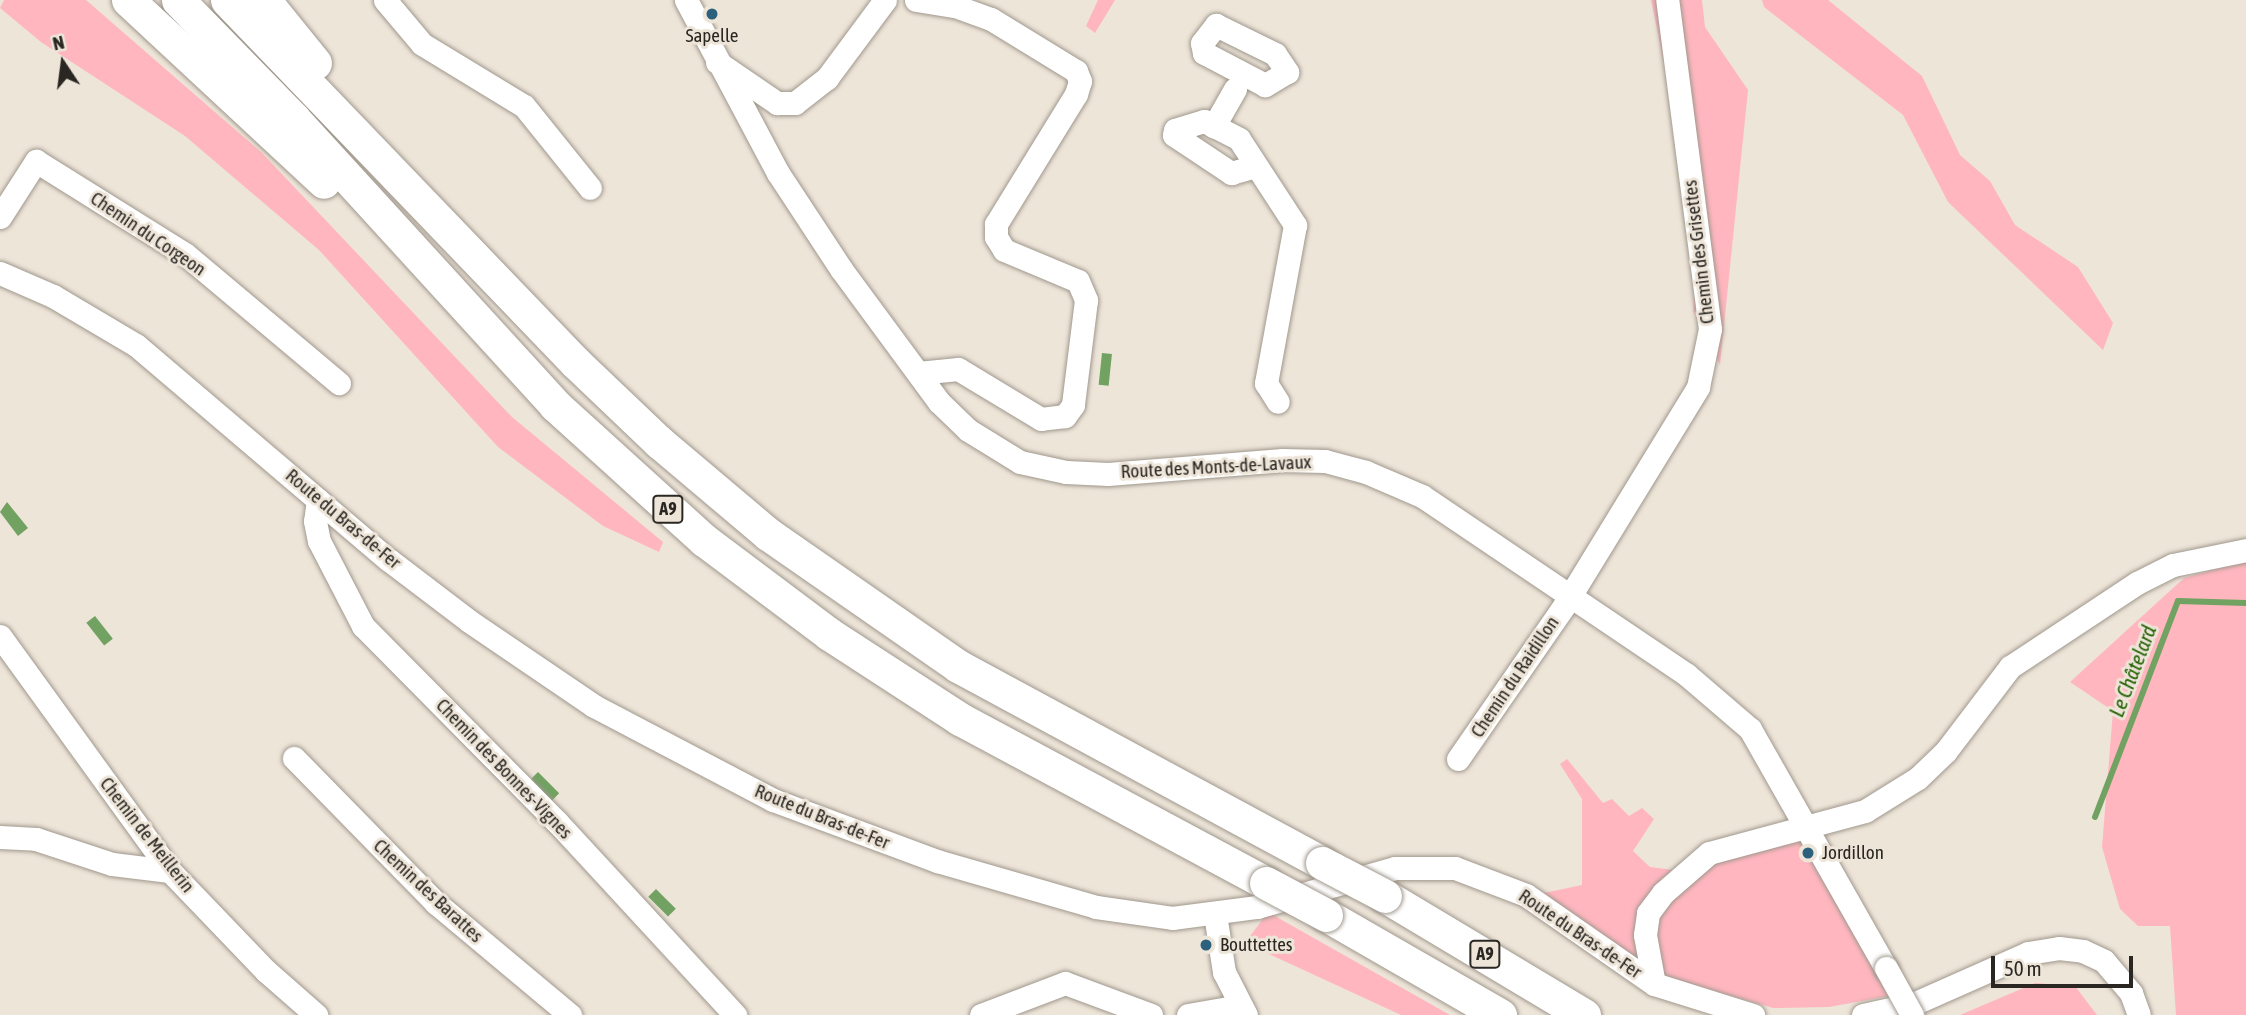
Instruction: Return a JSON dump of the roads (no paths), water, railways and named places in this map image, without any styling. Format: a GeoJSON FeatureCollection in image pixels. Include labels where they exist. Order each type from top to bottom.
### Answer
{"type":"FeatureCollection","features":[{"type":"Feature","properties":{"kind":"highway","name":"A9"},"geometry":{"type":"LineString","coordinates":[[128,0],[221,82],[555,405],[694,532],[829,634],[1032,761],[1326,915],[1500,1015]]}},
{"type":"Feature","properties":{"kind":"highway","name":"A9"},"geometry":{"type":"LineString","coordinates":[[177,0],[294,119],[555,405]]}},
{"type":"Feature","properties":{"kind":"highway","name":"A9"},"geometry":{"type":"LineString","coordinates":[[228,0],[633,418],[731,504],[816,570],[958,666],[1385,896],[1584,1015]]}},
{"type":"Feature","properties":{"kind":"highway","name":"A9"},"geometry":{"type":"LineString","coordinates":[[264,0],[424,202]]}},
{"type":"Feature","properties":{"kind":"street"},"geometry":{"type":"LineString","coordinates":[[385,0],[422,44],[524,106],[590,188]]}},
{"type":"Feature","properties":{"kind":"street","name":"Route des Monts-de-Lavaux"},"geometry":{"type":"LineString","coordinates":[[686,0],[716,62],[778,173],[918,373],[968,430],[1020,462],[1066,472],[1108,474],[1282,460],[1325,461],[1366,472],[1422,496],[1687,675],[1750,729],[1807,824],[1912,1015]]}},
{"type":"Feature","properties":{"kind":"street"},"geometry":{"type":"LineString","coordinates":[[716,62],[777,103],[794,103],[827,78],[885,0]]}},
{"type":"Feature","properties":{"kind":"street"},"geometry":{"type":"LineString","coordinates":[[916,0],[955,6],[991,19],[1076,71],[1080,82],[1076,93],[996,224],[996,237],[1004,250],[1078,281],[1087,300],[1073,405],[1065,416],[1041,419],[958,369],[918,373]]}},
{"type":"Feature","properties":{"kind":"street","name":"Chemin des Grisettes"},"geometry":{"type":"LineString","coordinates":[[1570,595],[1698,387],[1710,329],[1667,0]]}},
{"type":"Feature","properties":{"kind":"street"},"geometry":{"type":"LineString","coordinates":[[1216,25],[1275,54],[1287,72],[1250,95],[1233,78],[1204,53],[1202,43],[1216,25]]}},
{"type":"Feature","properties":{"kind":"street"},"geometry":{"type":"LineString","coordinates":[[1214,126],[1233,78]]}},
{"type":"Feature","properties":{"kind":"street"},"geometry":{"type":"LineString","coordinates":[[1255,166],[1231,173],[1174,135],[1175,130],[1204,121],[1239,139],[1295,225],[1266,383],[1278,402]]}},
{"type":"Feature","properties":{"kind":"street","name":"Chemin du Corgeon"},"geometry":{"type":"LineString","coordinates":[[0,217],[36,162],[185,254],[339,383]]}},
{"type":"Feature","properties":{"kind":"street","name":"Route du Bras-de-Fer"},"geometry":{"type":"LineString","coordinates":[[0,273],[53,296],[136,345],[221,413],[318,500],[433,595],[594,706],[773,800],[880,842],[1096,907],[1171,918],[1257,907],[1395,868],[1455,868],[1526,895],[1654,984],[1754,1015]]}},
{"type":"Feature","properties":{"kind":"street","name":"Chemin des Bonnes-Vignes"},"geometry":{"type":"LineString","coordinates":[[318,500],[315,521],[320,541],[363,625],[557,822],[735,1015]]}},
{"type":"Feature","properties":{"kind":"street"},"geometry":{"type":"LineString","coordinates":[[1654,984],[1645,923],[1663,893],[1709,853],[1807,824],[1865,811],[1918,778],[1946,751],[2010,667],[2137,583],[2173,565],[2246,550]]}},
{"type":"Feature","properties":{"kind":"street","name":"Chemin du Raidillon"},"geometry":{"type":"LineString","coordinates":[[1458,759],[1570,595]]}},
{"type":"Feature","properties":{"kind":"street","name":"Chemin de Meillerin"},"geometry":{"type":"LineString","coordinates":[[0,636],[170,871],[266,971],[316,1015]]}},
{"type":"Feature","properties":{"kind":"street","name":"Chemin des Barattes"},"geometry":{"type":"LineString","coordinates":[[294,758],[436,903],[570,1015]]}},
{"type":"Feature","properties":{"kind":"street"},"geometry":{"type":"LineString","coordinates":[[0,837],[36,839],[112,864],[170,871]]}},
{"type":"Feature","properties":{"kind":"street"},"geometry":{"type":"LineString","coordinates":[[1188,1015],[1242,1011],[1224,972],[1216,914]]}},
{"type":"Feature","properties":{"kind":"street"},"geometry":{"type":"LineString","coordinates":[[1863,1015],[1913,1004],[2028,953],[2059,948],[2083,951],[2104,961],[2132,993],[2139,1015]]}},
{"type":"Feature","properties":{"kind":"street"},"geometry":{"type":"LineString","coordinates":[[981,1015],[1065,983],[1151,1015]]}},
{"type":"Feature","properties":{"kind":"waterway","name":"Le Châtelard"},"geometry":{"type":"LineString","coordinates":[[2095,817],[2178,601],[2246,603]]}},
{"type":"Feature","properties":{"kind":"place","name":"Sapelle"},"geometry":{"type":"Point","coordinates":[712,14]}},
{"type":"Feature","properties":{"kind":"place","name":"Jordillon"},"geometry":{"type":"Point","coordinates":[1808,853]}},
{"type":"Feature","properties":{"kind":"place","name":"Bouttettes"},"geometry":{"type":"Point","coordinates":[1206,945]}}]}
